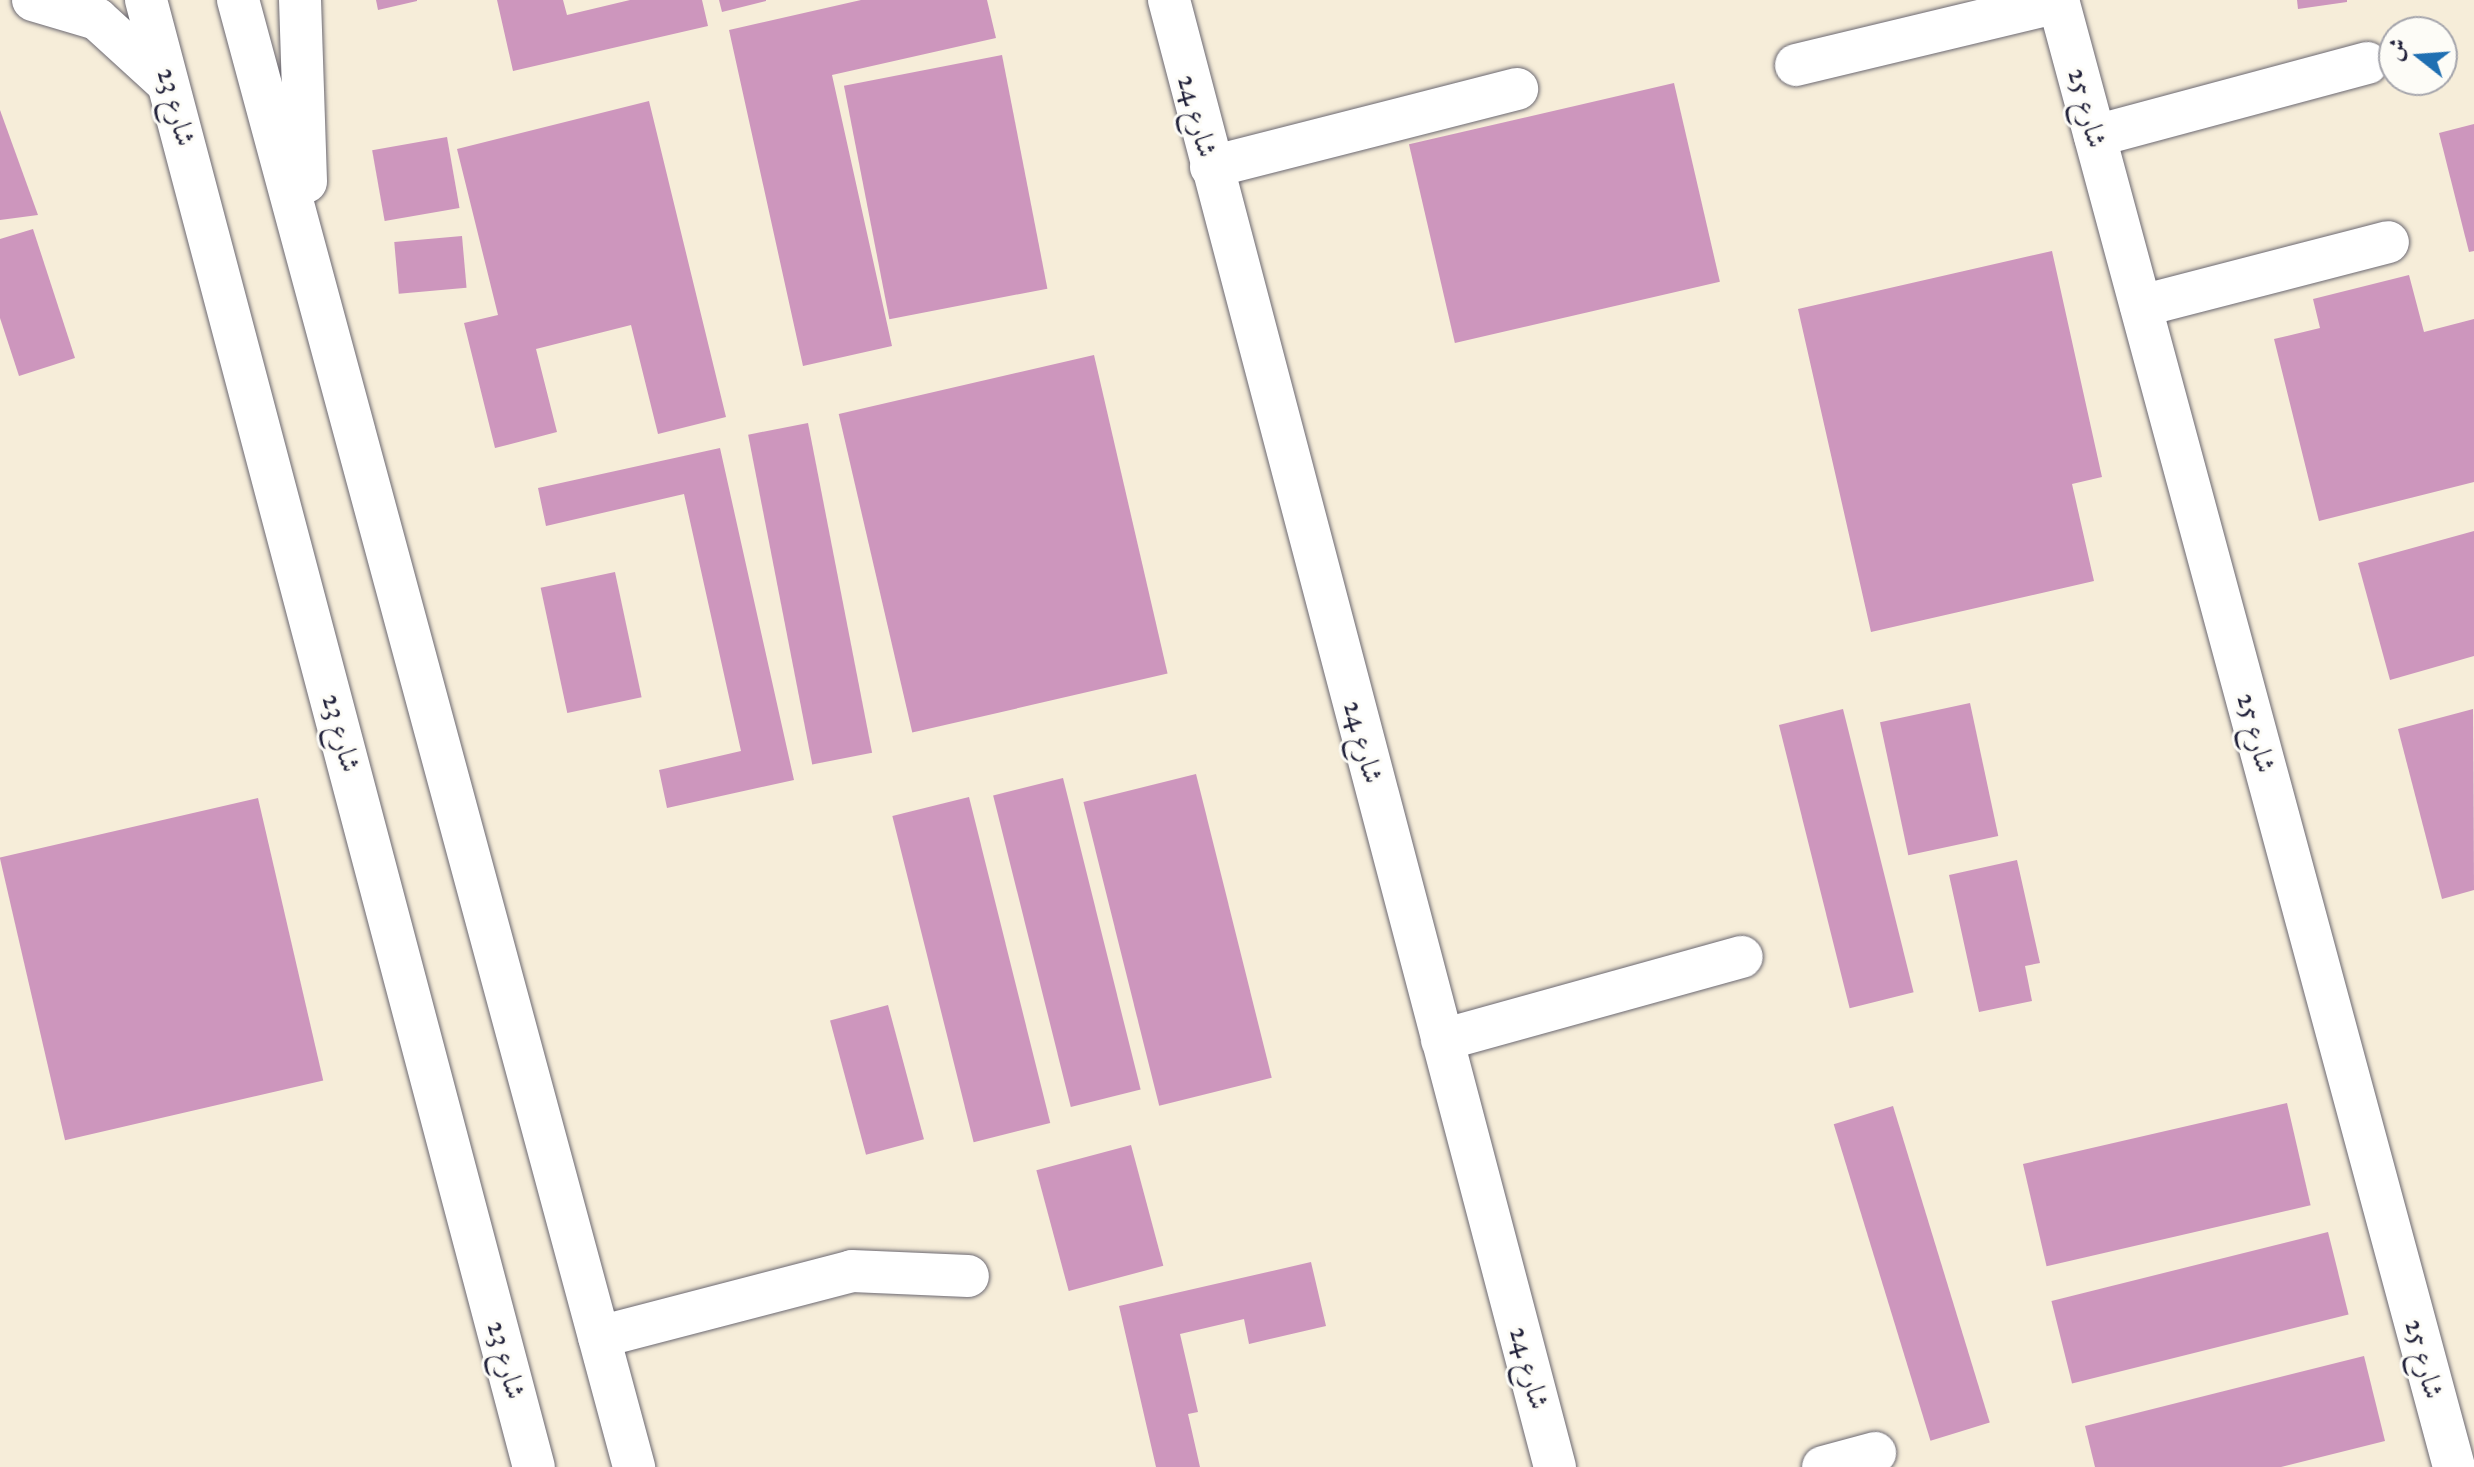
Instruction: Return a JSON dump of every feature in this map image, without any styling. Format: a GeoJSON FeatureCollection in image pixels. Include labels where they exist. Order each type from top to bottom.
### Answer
{"type":"FeatureCollection","features":[{"type":"Feature","properties":{"kind":"street"},"geometry":{"type":"LineString","coordinates":[[33,0],[97,19],[171,87]]}},
{"type":"Feature","properties":{"kind":"street","name":"شارع 23"},"geometry":{"type":"LineString","coordinates":[[146,0],[534,1467]]}},
{"type":"Feature","properties":{"kind":"street"},"geometry":{"type":"LineString","coordinates":[[238,0],[310,255],[634,1467]]}},
{"type":"Feature","properties":{"kind":"street"},"geometry":{"type":"LineString","coordinates":[[300,0],[310,255]]}},
{"type":"Feature","properties":{"kind":"street"},"geometry":{"type":"LineString","coordinates":[[1796,65],[2058,1]]}},
{"type":"Feature","properties":{"kind":"street","name":"شارع 25"},"geometry":{"type":"LineString","coordinates":[[2058,1],[2454,1467]]}},
{"type":"Feature","properties":{"kind":"street","name":"شارع 24"},"geometry":{"type":"LineString","coordinates":[[1167,6],[1555,1467]]}},
{"type":"Feature","properties":{"kind":"street"},"geometry":{"type":"LineString","coordinates":[[2095,136],[2367,63]]}},
{"type":"Feature","properties":{"kind":"street"},"geometry":{"type":"LineString","coordinates":[[1211,167],[1517,89]]}},
{"type":"Feature","properties":{"kind":"street"},"geometry":{"type":"LineString","coordinates":[[2141,306],[2388,242]]}},
{"type":"Feature","properties":{"kind":"street"},"geometry":{"type":"LineString","coordinates":[[1442,1040],[1742,957]]}},
{"type":"Feature","properties":{"kind":"street"},"geometry":{"type":"LineString","coordinates":[[599,1337],[852,1271],[968,1276]]}},
{"type":"Feature","properties":{"kind":"street"},"geometry":{"type":"LineString","coordinates":[[1823,1467],[1875,1453]]}},
{"type":"Feature","properties":{"kind":"building"},"geometry":{"type":"Polygon","coordinates":[[[376,0],[417,0],[417,1],[378,10],[376,0]]]}},
{"type":"Feature","properties":{"kind":"building"},"geometry":{"type":"Polygon","coordinates":[[[497,0],[563,0],[567,15],[630,0],[702,0],[708,26],[513,71],[497,0]]]}},
{"type":"Feature","properties":{"kind":"building"},"geometry":{"type":"Polygon","coordinates":[[[719,0],[766,0],[766,1],[722,12],[719,0]]]}},
{"type":"Feature","properties":{"kind":"building"},"geometry":{"type":"Polygon","coordinates":[[[861,0],[987,0],[996,38],[832,75],[892,346],[803,366],[729,30],[861,0]]]}},
{"type":"Feature","properties":{"kind":"building"},"geometry":{"type":"Polygon","coordinates":[[[2297,0],[2347,0],[2347,2],[2298,9],[2297,0]]]}},
{"type":"Feature","properties":{"kind":"building"},"geometry":{"type":"Polygon","coordinates":[[[1002,55],[1047,289],[889,319],[844,86],[1002,55]]]}},
{"type":"Feature","properties":{"kind":"building"},"geometry":{"type":"Polygon","coordinates":[[[1674,83],[1720,282],[1455,343],[1409,144],[1674,83]]]}},
{"type":"Feature","properties":{"kind":"building"},"geometry":{"type":"Polygon","coordinates":[[[649,101],[726,417],[658,434],[631,325],[536,349],[557,432],[495,448],[464,323],[498,315],[457,149],[649,101]]]}},
{"type":"Feature","properties":{"kind":"building"},"geometry":{"type":"Polygon","coordinates":[[[0,110],[38,215],[0,220],[0,110]]]}},
{"type":"Feature","properties":{"kind":"building"},"geometry":{"type":"Polygon","coordinates":[[[2474,124],[2474,251],[2469,252],[2439,133],[2474,124]]]}},
{"type":"Feature","properties":{"kind":"building"},"geometry":{"type":"Polygon","coordinates":[[[447,137],[460,208],[385,221],[372,150],[447,137]]]}},
{"type":"Feature","properties":{"kind":"building"},"geometry":{"type":"Polygon","coordinates":[[[33,229],[75,358],[19,376],[0,318],[0,239],[33,229]]]}},
{"type":"Feature","properties":{"kind":"building"},"geometry":{"type":"Polygon","coordinates":[[[462,236],[467,288],[399,294],[394,242],[462,236]]]}},
{"type":"Feature","properties":{"kind":"building"},"geometry":{"type":"Polygon","coordinates":[[[2052,251],[2102,477],[2072,484],[2094,581],[1871,632],[1798,309],[2052,251]]]}},
{"type":"Feature","properties":{"kind":"building"},"geometry":{"type":"Polygon","coordinates":[[[2409,275],[2424,332],[2474,319],[2474,482],[2319,521],[2274,339],[2320,328],[2313,299],[2409,275]]]}},
{"type":"Feature","properties":{"kind":"building"},"geometry":{"type":"Polygon","coordinates":[[[1094,355],[1168,674],[912,733],[839,414],[1094,355]]]}},
{"type":"Feature","properties":{"kind":"building"},"geometry":{"type":"Polygon","coordinates":[[[808,423],[872,753],[812,764],[748,435],[808,423]]]}},
{"type":"Feature","properties":{"kind":"building"},"geometry":{"type":"Polygon","coordinates":[[[720,448],[794,780],[667,808],[659,770],[741,751],[684,494],[546,526],[538,488],[720,448]]]}},
{"type":"Feature","properties":{"kind":"building"},"geometry":{"type":"Polygon","coordinates":[[[2474,531],[2474,656],[2390,680],[2358,563],[2474,531]]]}},
{"type":"Feature","properties":{"kind":"building"},"geometry":{"type":"Polygon","coordinates":[[[615,572],[642,697],[567,713],[541,588],[615,572]]]}},
{"type":"Feature","properties":{"kind":"building"},"geometry":{"type":"Polygon","coordinates":[[[1970,703],[1998,836],[1908,855],[1880,722],[1970,703]]]}},
{"type":"Feature","properties":{"kind":"building"},"geometry":{"type":"Polygon","coordinates":[[[1843,709],[1914,992],[1850,1008],[1779,725],[1843,709]]]}},
{"type":"Feature","properties":{"kind":"building"},"geometry":{"type":"Polygon","coordinates":[[[2473,709],[2474,890],[2442,899],[2398,729],[2473,709]]]}},
{"type":"Feature","properties":{"kind":"building"},"geometry":{"type":"Polygon","coordinates":[[[1196,774],[1272,1078],[1159,1106],[1083,802],[1196,774]]]}},
{"type":"Feature","properties":{"kind":"building"},"geometry":{"type":"Polygon","coordinates":[[[1063,778],[1141,1089],[1071,1107],[993,795],[1063,778]]]}},
{"type":"Feature","properties":{"kind":"building"},"geometry":{"type":"Polygon","coordinates":[[[969,797],[1050,1123],[974,1142],[892,816],[969,797]]]}},
{"type":"Feature","properties":{"kind":"building"},"geometry":{"type":"Polygon","coordinates":[[[258,798],[323,1081],[65,1140],[0,858],[258,798]]]}},
{"type":"Feature","properties":{"kind":"building"},"geometry":{"type":"Polygon","coordinates":[[[2017,860],[2040,963],[2025,966],[2032,1001],[1979,1012],[1949,875],[2017,860]]]}},
{"type":"Feature","properties":{"kind":"building"},"geometry":{"type":"Polygon","coordinates":[[[888,1005],[924,1139],[866,1155],[830,1021],[888,1005]]]}},
{"type":"Feature","properties":{"kind":"building"},"geometry":{"type":"Polygon","coordinates":[[[2287,1103],[2311,1205],[2047,1266],[2023,1164],[2287,1103]]]}},
{"type":"Feature","properties":{"kind":"building"},"geometry":{"type":"Polygon","coordinates":[[[1893,1106],[1990,1423],[1930,1441],[1834,1124],[1893,1106]]]}},
{"type":"Feature","properties":{"kind":"building"},"geometry":{"type":"Polygon","coordinates":[[[1131,1145],[1163,1266],[1069,1291],[1036,1170],[1131,1145]]]}},
{"type":"Feature","properties":{"kind":"building"},"geometry":{"type":"Polygon","coordinates":[[[2328,1232],[2349,1314],[2072,1383],[2051,1301],[2328,1232]]]}},
{"type":"Feature","properties":{"kind":"building"},"geometry":{"type":"Polygon","coordinates":[[[1311,1262],[1326,1326],[1249,1344],[1244,1319],[1180,1334],[1198,1412],[1188,1414],[1200,1467],[1156,1467],[1119,1306],[1311,1262]]]}},
{"type":"Feature","properties":{"kind":"building"},"geometry":{"type":"Polygon","coordinates":[[[2364,1356],[2385,1441],[2281,1467],[2095,1467],[2085,1426],[2364,1356]]]}}]}
